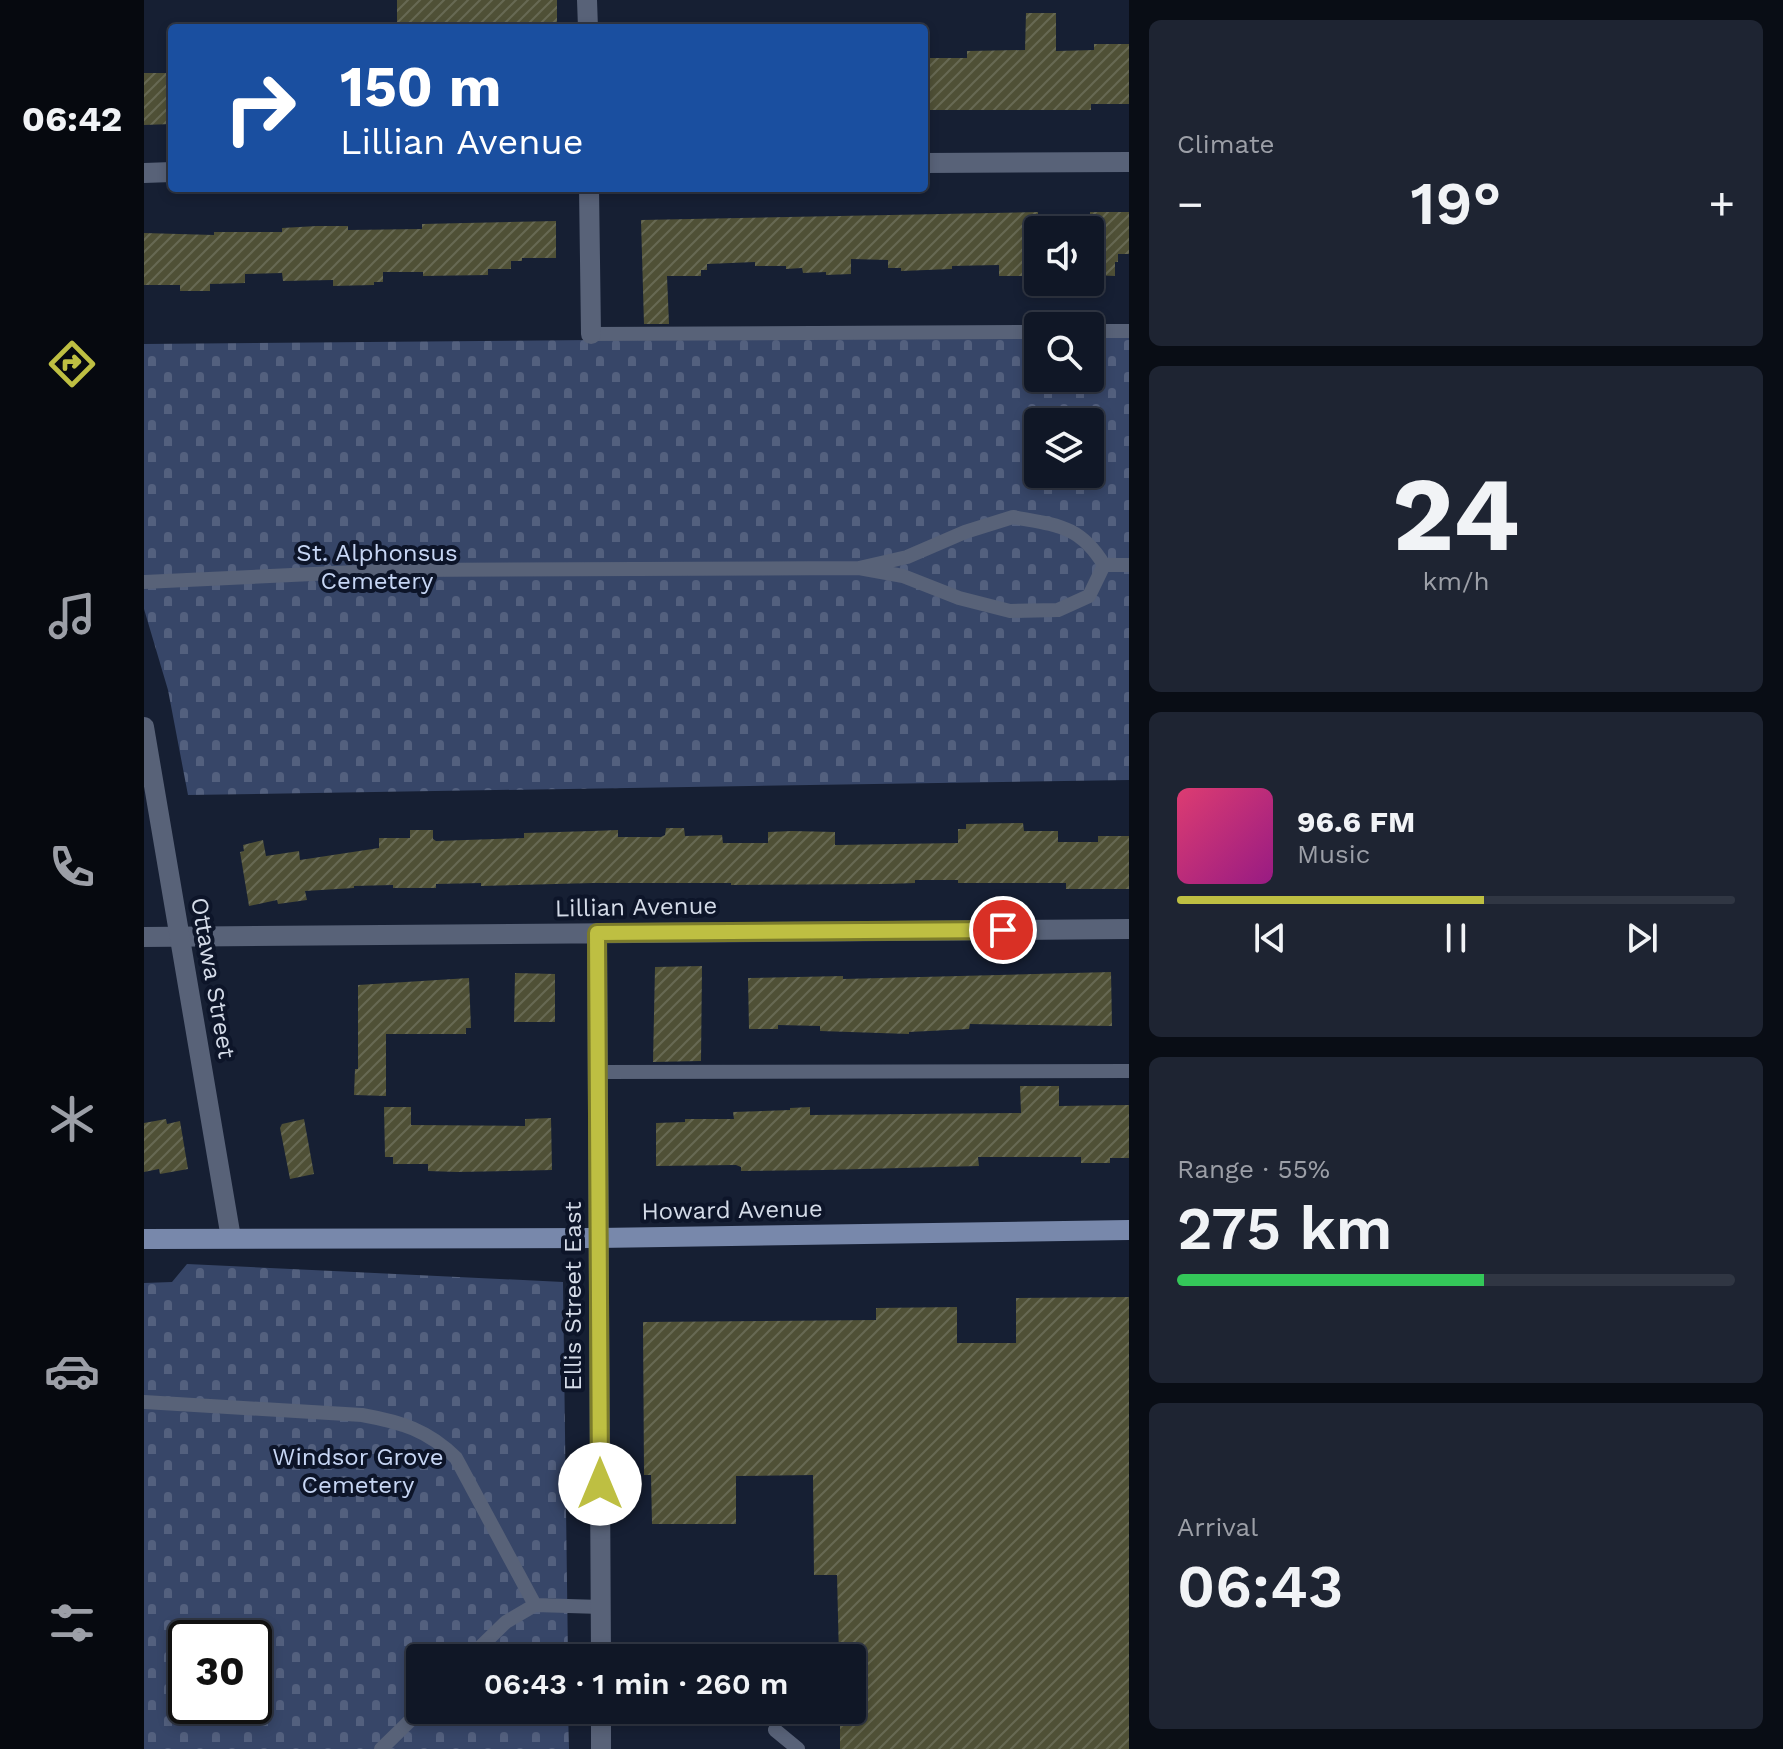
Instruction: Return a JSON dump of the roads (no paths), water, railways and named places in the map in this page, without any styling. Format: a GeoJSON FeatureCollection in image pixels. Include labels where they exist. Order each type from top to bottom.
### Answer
{"type":"FeatureCollection","features":[{"type":"Feature","properties":{"kind":"main road","name":"Howard Avenue"},"geometry":{"type":"LineString","coordinates":[[144,1239],[598,1238],[1129,1230]]}},
{"type":"Feature","properties":{"kind":"street"},"geometry":{"type":"LineString","coordinates":[[587,0],[588,24]]}},
{"type":"Feature","properties":{"kind":"street"},"geometry":{"type":"LineString","coordinates":[[928,163],[1129,162]]}},
{"type":"Feature","properties":{"kind":"street"},"geometry":{"type":"LineString","coordinates":[[144,173],[168,172]]}},
{"type":"Feature","properties":{"kind":"street"},"geometry":{"type":"LineString","coordinates":[[589,192],[591,334]]}},
{"type":"Feature","properties":{"kind":"street","name":"Ottawa Street"},"geometry":{"type":"LineString","coordinates":[[144,727],[231,1238]]}},
{"type":"Feature","properties":{"kind":"street","name":"Lillian Avenue"},"geometry":{"type":"LineString","coordinates":[[144,937],[1129,929]]}},
{"type":"Feature","properties":{"kind":"street","name":"Ellis Street East"},"geometry":{"type":"LineString","coordinates":[[597,933],[601,1644]]}},
{"type":"Feature","properties":{"kind":"street"},"geometry":{"type":"LineString","coordinates":[[601,1724],[601,1749]]}},
{"type":"Feature","properties":{"kind":"lane"},"geometry":{"type":"LineString","coordinates":[[1104,331],[1129,331]]}},
{"type":"Feature","properties":{"kind":"lane"},"geometry":{"type":"LineString","coordinates":[[591,334],[1024,332]]}},
{"type":"Feature","properties":{"kind":"lane"},"geometry":{"type":"LineString","coordinates":[[859,568],[907,557],[965,532],[1013,517],[1066,527],[1094,549],[1104,565]]}},
{"type":"Feature","properties":{"kind":"lane"},"geometry":{"type":"LineString","coordinates":[[1104,565],[1129,565]]}},
{"type":"Feature","properties":{"kind":"lane"},"geometry":{"type":"LineString","coordinates":[[144,582],[399,570],[859,568],[903,576],[959,598],[1010,611],[1058,610],[1089,596],[1104,565]]}},
{"type":"Feature","properties":{"kind":"lane"},"geometry":{"type":"LineString","coordinates":[[597,1072],[1129,1071]]}},
{"type":"Feature","properties":{"kind":"lane"},"geometry":{"type":"LineString","coordinates":[[144,1402],[362,1415],[391,1420],[419,1430],[439,1441],[456,1458],[535,1605]]}},
{"type":"Feature","properties":{"kind":"lane"},"geometry":{"type":"LineString","coordinates":[[483,1644],[506,1622],[535,1605],[601,1607]]}},
{"type":"Feature","properties":{"kind":"lane"},"geometry":{"type":"LineString","coordinates":[[381,1749],[407,1724]]}},
{"type":"Feature","properties":{"kind":"lane"},"geometry":{"type":"LineString","coordinates":[[775,1730],[798,1749]]}},
{"type":"Feature","properties":{"kind":"park label","name":"St. Alphonsus Cemetery"},"geometry":{"type":"Point","coordinates":[377,567]}},
{"type":"Feature","properties":{"kind":"park label","name":"Windsor Grove Cemetery"},"geometry":{"type":"Point","coordinates":[358,1471]}}]}
